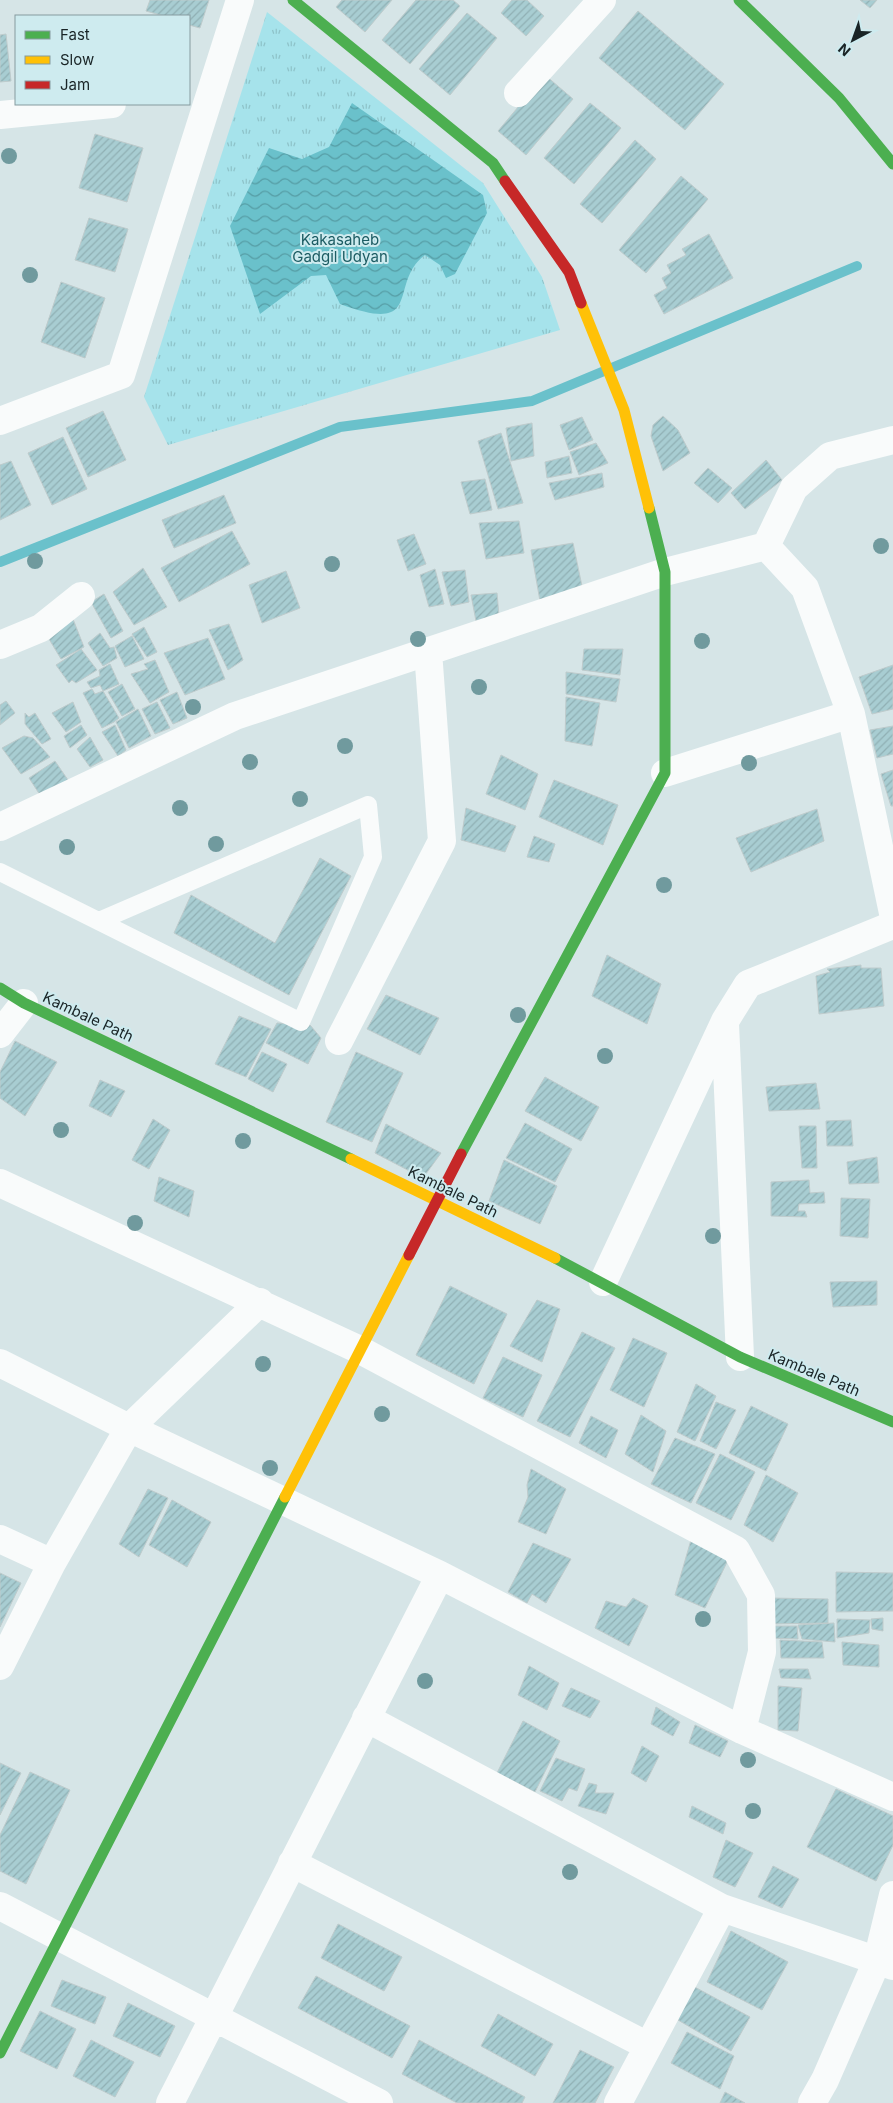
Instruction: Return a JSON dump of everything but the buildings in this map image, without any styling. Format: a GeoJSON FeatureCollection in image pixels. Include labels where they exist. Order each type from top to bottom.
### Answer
{"type":"FeatureCollection","features":[{"type":"Feature","properties":{"kind":"street"},"geometry":{"type":"LineString","coordinates":[[0,421],[120,375],[199,95],[240,0]]}},
{"type":"Feature","properties":{"kind":"street"},"geometry":{"type":"LineString","coordinates":[[0,2053],[58,1936],[437,1200],[665,773],[665,572],[624,410],[569,272],[493,163],[293,0]]}},
{"type":"Feature","properties":{"kind":"street"},"geometry":{"type":"LineString","coordinates":[[518,93],[602,0]]}},
{"type":"Feature","properties":{"kind":"street"},"geometry":{"type":"LineString","coordinates":[[739,0],[846,102],[869,129],[893,164]]}},
{"type":"Feature","properties":{"kind":"street"},"geometry":{"type":"LineString","coordinates":[[0,115],[102,105]]}},
{"type":"Feature","properties":{"kind":"street"},"geometry":{"type":"LineString","coordinates":[[0,827],[235,716],[665,572],[766,546],[794,488],[830,456],[893,440]]}},
{"type":"Feature","properties":{"kind":"street"},"geometry":{"type":"LineString","coordinates":[[766,546],[805,588],[851,714],[893,913]]}},
{"type":"Feature","properties":{"kind":"street"},"geometry":{"type":"LineString","coordinates":[[0,644],[40,628],[81,596]]}},
{"type":"Feature","properties":{"kind":"street"},"geometry":{"type":"LineString","coordinates":[[339,1040],[442,841],[428,651]]}},
{"type":"Feature","properties":{"kind":"street"},"geometry":{"type":"LineString","coordinates":[[665,773],[851,714]]}},
{"type":"Feature","properties":{"kind":"street"},"geometry":{"type":"LineString","coordinates":[[604,1282],[725,1020],[748,984],[893,925]]}},
{"type":"Feature","properties":{"kind":"street","name":"Kambale Path"},"geometry":{"type":"LineString","coordinates":[[0,988],[24,1003],[437,1200],[604,1282],[740,1357],[893,1422]]}},
{"type":"Feature","properties":{"kind":"street"},"geometry":{"type":"LineString","coordinates":[[0,1034],[24,1003]]}},
{"type":"Feature","properties":{"kind":"street"},"geometry":{"type":"LineString","coordinates":[[725,1020],[740,1357]]}},
{"type":"Feature","properties":{"kind":"street"},"geometry":{"type":"LineString","coordinates":[[0,1183],[360,1350],[736,1550],[760,1595],[762,1652],[742,1730]]}},
{"type":"Feature","properties":{"kind":"street"},"geometry":{"type":"LineString","coordinates":[[0,1666],[52,1563],[129,1428],[260,1302]]}},
{"type":"Feature","properties":{"kind":"street"},"geometry":{"type":"LineString","coordinates":[[0,1363],[129,1428],[283,1499],[440,1575],[742,1730],[893,1797]]}},
{"type":"Feature","properties":{"kind":"street"},"geometry":{"type":"LineString","coordinates":[[0,1539],[52,1563]]}},
{"type":"Feature","properties":{"kind":"street"},"geometry":{"type":"LineString","coordinates":[[170,2103],[440,1575]]}},
{"type":"Feature","properties":{"kind":"street"},"geometry":{"type":"LineString","coordinates":[[366,1718],[722,1908],[885,1964]]}},
{"type":"Feature","properties":{"kind":"street"},"geometry":{"type":"LineString","coordinates":[[292,1863],[648,2046]]}},
{"type":"Feature","properties":{"kind":"street"},"geometry":{"type":"LineString","coordinates":[[812,2103],[885,1964],[893,1895]]}},
{"type":"Feature","properties":{"kind":"street"},"geometry":{"type":"LineString","coordinates":[[0,1906],[379,2103]]}},
{"type":"Feature","properties":{"kind":"street"},"geometry":{"type":"LineString","coordinates":[[618,2103],[722,1908]]}},
{"type":"Feature","properties":{"kind":"lane"},"geometry":{"type":"LineString","coordinates":[[0,872],[301,1022],[373,857],[368,805],[99,921]]}},
{"type":"Feature","properties":{"kind":"green space","name":"Kakasaheb Gadgil Udyan"},"geometry":{"type":"Polygon","coordinates":[[[267,12],[483,183],[542,277],[560,330],[168,445],[144,397],[267,12]]]}},
{"type":"Feature","properties":{"kind":"water"},"geometry":{"type":"Polygon","coordinates":[[[352,103],[483,195],[487,213],[455,274],[446,278],[440,265],[425,255],[414,266],[401,302],[395,310],[384,314],[367,312],[340,304],[326,275],[311,276],[260,314],[230,226],[269,148],[302,159],[329,147],[352,103]]]}},
{"type":"Feature","properties":{"kind":"waterway"},"geometry":{"type":"LineString","coordinates":[[0,562],[340,427],[532,401],[857,266]]}},
{"type":"Feature","properties":{"kind":"traffic: fast"},"geometry":{"type":"LineString","coordinates":[[293,0],[493,163],[505,181]]}},
{"type":"Feature","properties":{"kind":"traffic: fast"},"geometry":{"type":"LineString","coordinates":[[739,0],[839,98],[893,164]]}},
{"type":"Feature","properties":{"kind":"traffic: fast"},"geometry":{"type":"LineString","coordinates":[[461,1154],[665,773],[665,572],[649,508]]}},
{"type":"Feature","properties":{"kind":"traffic: fast"},"geometry":{"type":"LineString","coordinates":[[0,988],[24,1003],[351,1159]]}},
{"type":"Feature","properties":{"kind":"traffic: fast"},"geometry":{"type":"LineString","coordinates":[[555,1258],[740,1357],[893,1422]]}},
{"type":"Feature","properties":{"kind":"traffic: fast"},"geometry":{"type":"LineString","coordinates":[[0,2053],[285,1497]]}},
{"type":"Feature","properties":{"kind":"traffic: slow"},"geometry":{"type":"LineString","coordinates":[[581,303],[624,410],[649,508]]}},
{"type":"Feature","properties":{"kind":"traffic: slow"},"geometry":{"type":"LineString","coordinates":[[351,1159],[555,1258]]}},
{"type":"Feature","properties":{"kind":"traffic: slow"},"geometry":{"type":"LineString","coordinates":[[285,1497],[409,1255]]}},
{"type":"Feature","properties":{"kind":"traffic: jam"},"geometry":{"type":"LineString","coordinates":[[505,181],[569,272],[581,303]]}},
{"type":"Feature","properties":{"kind":"traffic: jam"},"geometry":{"type":"LineString","coordinates":[[409,1255],[461,1154]]}}]}
